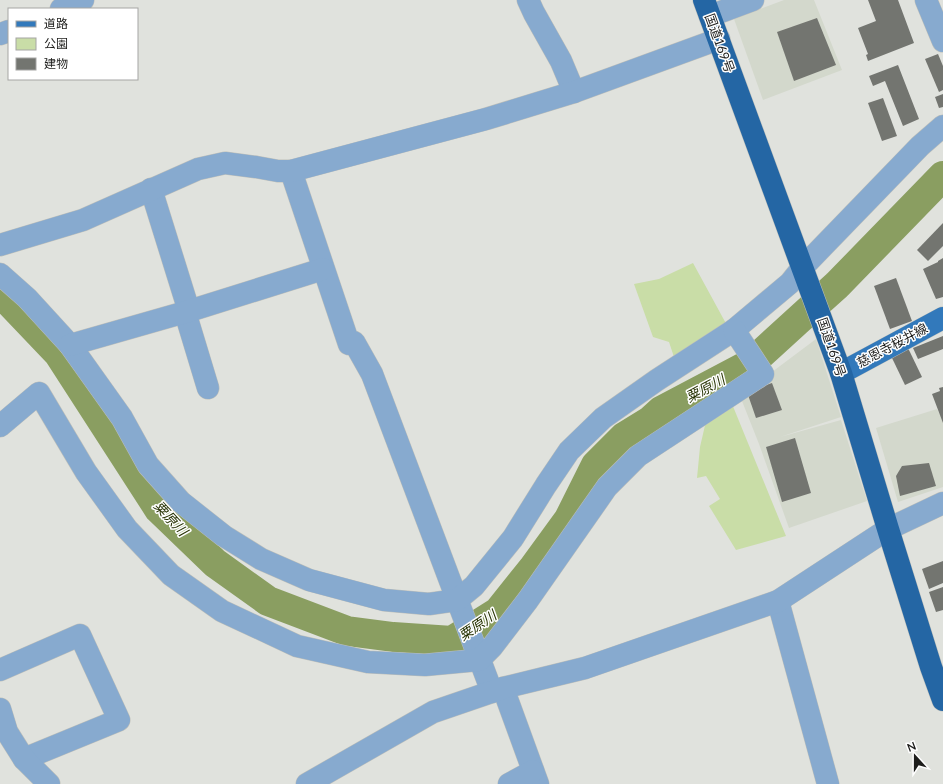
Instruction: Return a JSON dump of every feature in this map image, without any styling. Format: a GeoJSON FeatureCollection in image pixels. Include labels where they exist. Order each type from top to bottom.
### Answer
{"type":"FeatureCollection","features":[{"type":"Feature","properties":{"kind":"highway","name":"国道169号"},"geometry":{"type":"LineString","coordinates":[[707,8],[841,373],[931,667],[943,700]]}},
{"type":"Feature","properties":{"kind":"main road","name":"慈恩寺桜井線"},"geometry":{"type":"LineString","coordinates":[[841,373],[943,318]]}},
{"type":"Feature","properties":{"kind":"street"},"geometry":{"type":"LineString","coordinates":[[63,8],[83,0]]}},
{"type":"Feature","properties":{"kind":"street"},"geometry":{"type":"LineString","coordinates":[[528,0],[561,61],[574,92]]}},
{"type":"Feature","properties":{"kind":"street"},"geometry":{"type":"LineString","coordinates":[[707,8],[753,0]]}},
{"type":"Feature","properties":{"kind":"street"},"geometry":{"type":"LineString","coordinates":[[926,0],[943,40]]}},
{"type":"Feature","properties":{"kind":"street"},"geometry":{"type":"LineString","coordinates":[[0,245],[84,220],[198,169],[225,164],[278,171],[291,171],[486,119],[574,92],[719,40]]}},
{"type":"Feature","properties":{"kind":"street"},"geometry":{"type":"LineString","coordinates":[[0,274],[27,298],[70,345],[122,418],[148,465],[181,502],[224,536],[261,559],[309,580],[384,600],[429,604],[457,602],[474,586],[513,538],[569,451],[603,418],[657,380],[736,332],[790,283],[805,274],[920,146],[943,126]]}},
{"type":"Feature","properties":{"kind":"street"},"geometry":{"type":"LineString","coordinates":[[291,171],[349,344],[354,342],[372,374],[478,657],[498,690],[535,777],[509,784]]}},
{"type":"Feature","properties":{"kind":"street"},"geometry":{"type":"LineString","coordinates":[[151,189],[208,388]]}},
{"type":"Feature","properties":{"kind":"street"},"geometry":{"type":"LineString","coordinates":[[70,345],[323,269]]}},
{"type":"Feature","properties":{"kind":"street"},"geometry":{"type":"LineString","coordinates":[[0,426],[38,393],[86,472],[127,529],[171,575],[222,611],[297,646],[368,662],[425,665],[478,657],[492,647],[528,600],[607,487],[638,456],[763,374],[736,332]]}},
{"type":"Feature","properties":{"kind":"street"},"geometry":{"type":"LineString","coordinates":[[307,784],[433,712],[498,690],[585,668],[778,601],[888,529],[943,503]]}},
{"type":"Feature","properties":{"kind":"street"},"geometry":{"type":"LineString","coordinates":[[778,601],[828,784]]}},
{"type":"Feature","properties":{"kind":"street"},"geometry":{"type":"LineString","coordinates":[[0,670],[80,635],[119,720],[24,759]]}},
{"type":"Feature","properties":{"kind":"street"},"geometry":{"type":"LineString","coordinates":[[0,709],[7,732],[24,759],[49,784]]}},
{"type":"Feature","properties":{"kind":"shaded area"},"geometry":{"type":"Polygon","coordinates":[[[784,0],[814,0],[842,70],[763,100],[734,19],[784,0]]]}},
{"type":"Feature","properties":{"kind":"shaded area"},"geometry":{"type":"Polygon","coordinates":[[[816,339],[841,417],[780,437],[841,420],[867,501],[789,528],[740,396],[816,339]]]}},
{"type":"Feature","properties":{"kind":"shaded area"},"geometry":{"type":"Polygon","coordinates":[[[937,409],[943,420],[943,487],[898,502],[876,428],[937,409]]]}},
{"type":"Feature","properties":{"kind":"green space"},"geometry":{"type":"Polygon","coordinates":[[[693,263],[729,329],[676,363],[669,342],[653,337],[634,284],[659,279],[693,263]]]}},
{"type":"Feature","properties":{"kind":"green space"},"geometry":{"type":"Polygon","coordinates":[[[730,399],[786,536],[736,550],[709,506],[720,499],[706,476],[697,478],[700,447],[706,421],[730,399]]]}},
{"type":"Feature","properties":{"kind":"building"},"geometry":{"type":"Polygon","coordinates":[[[868,0],[898,0],[914,43],[868,61],[866,55],[868,54],[858,28],[876,21],[868,0]]]}},
{"type":"Feature","properties":{"kind":"building"},"geometry":{"type":"Polygon","coordinates":[[[817,18],[836,65],[794,81],[777,32],[817,18]]]}},
{"type":"Feature","properties":{"kind":"building"},"geometry":{"type":"Polygon","coordinates":[[[938,54],[943,66],[943,90],[939,92],[925,59],[938,54]]]}},
{"type":"Feature","properties":{"kind":"building"},"geometry":{"type":"Polygon","coordinates":[[[898,65],[919,119],[903,126],[885,81],[873,86],[869,76],[898,65]]]}},
{"type":"Feature","properties":{"kind":"building"},"geometry":{"type":"Polygon","coordinates":[[[943,94],[943,107],[939,108],[935,97],[943,94]]]}},
{"type":"Feature","properties":{"kind":"building"},"geometry":{"type":"Polygon","coordinates":[[[883,98],[897,136],[882,141],[868,103],[883,98]]]}},
{"type":"Feature","properties":{"kind":"building"},"geometry":{"type":"Polygon","coordinates":[[[943,223],[943,246],[928,261],[917,250],[943,223]]]}},
{"type":"Feature","properties":{"kind":"building"},"geometry":{"type":"Polygon","coordinates":[[[943,258],[943,297],[936,299],[923,269],[943,258]]]}},
{"type":"Feature","properties":{"kind":"building"},"geometry":{"type":"Polygon","coordinates":[[[896,278],[912,321],[890,329],[874,286],[896,278]]]}},
{"type":"Feature","properties":{"kind":"building"},"geometry":{"type":"Polygon","coordinates":[[[943,336],[943,349],[918,359],[913,348],[943,336]]]}},
{"type":"Feature","properties":{"kind":"building"},"geometry":{"type":"Polygon","coordinates":[[[908,348],[922,377],[905,385],[892,358],[908,348]]]}},
{"type":"Feature","properties":{"kind":"building"},"geometry":{"type":"Polygon","coordinates":[[[772,383],[782,410],[756,418],[747,392],[772,383]]]}},
{"type":"Feature","properties":{"kind":"building"},"geometry":{"type":"Polygon","coordinates":[[[943,387],[943,423],[932,394],[940,391],[939,388],[943,387]]]}},
{"type":"Feature","properties":{"kind":"building"},"geometry":{"type":"Polygon","coordinates":[[[795,438],[811,493],[782,502],[766,447],[795,438]]]}},
{"type":"Feature","properties":{"kind":"building"},"geometry":{"type":"Polygon","coordinates":[[[929,463],[936,486],[900,496],[896,476],[902,466],[929,463]]]}},
{"type":"Feature","properties":{"kind":"building"},"geometry":{"type":"Polygon","coordinates":[[[943,561],[943,583],[929,589],[922,569],[943,561]]]}},
{"type":"Feature","properties":{"kind":"building"},"geometry":{"type":"Polygon","coordinates":[[[943,587],[943,610],[936,612],[929,592],[943,587]]]}},
{"type":"Feature","properties":{"kind":"waterway","name":"粟原川"},"geometry":{"type":"LineString","coordinates":[[0,292],[59,354],[159,509],[215,563],[268,601],[347,631],[393,637],[452,641],[498,612],[534,567],[569,519],[596,465],[624,437],[650,421],[661,411],[750,364],[837,285],[943,176]]}}]}
